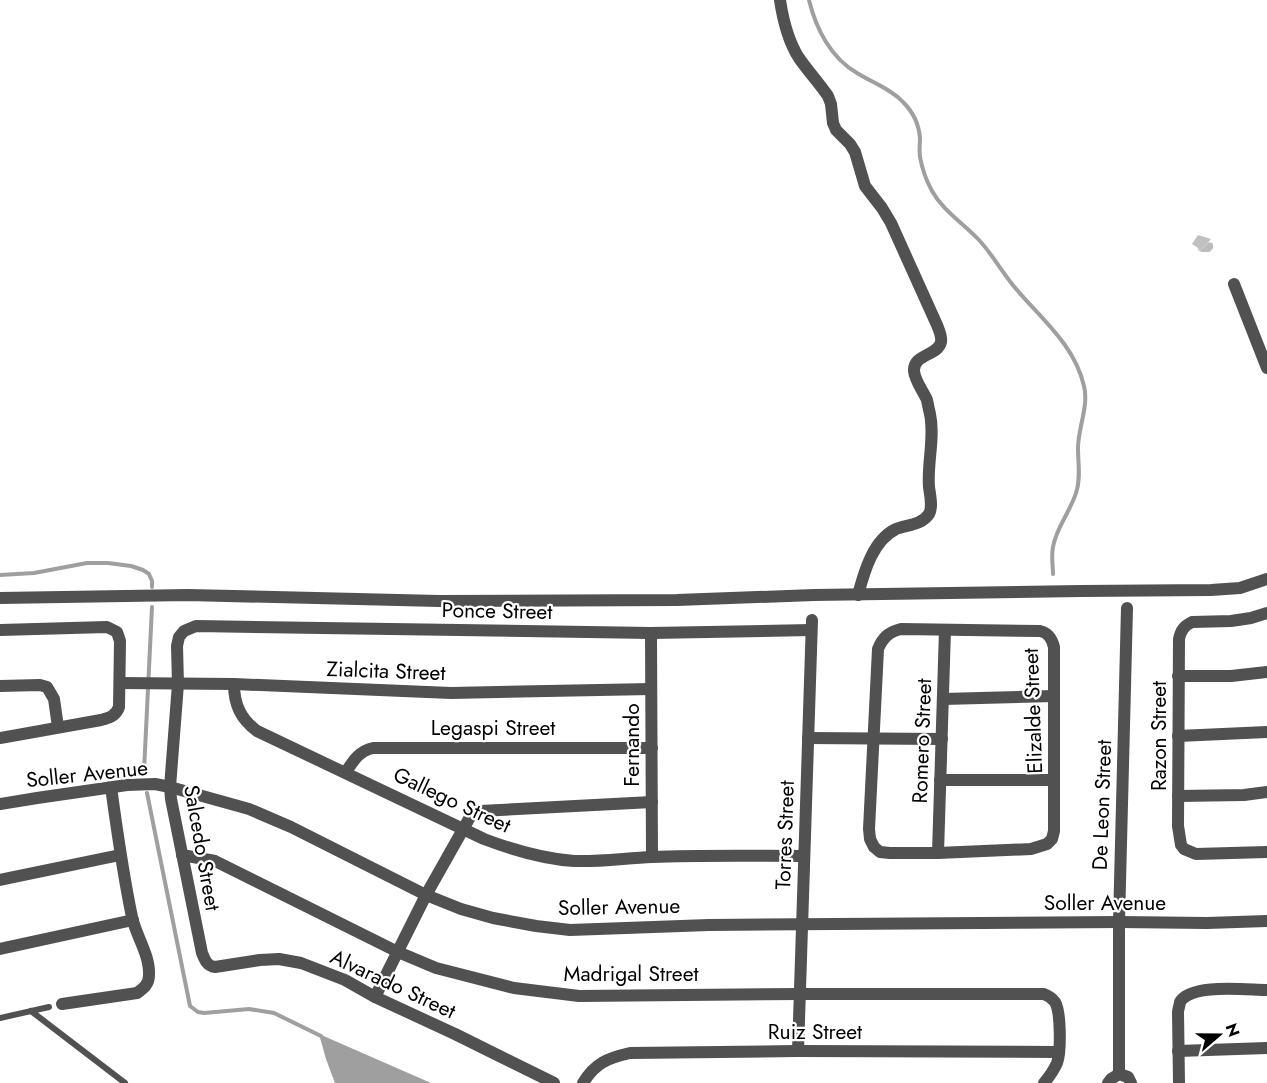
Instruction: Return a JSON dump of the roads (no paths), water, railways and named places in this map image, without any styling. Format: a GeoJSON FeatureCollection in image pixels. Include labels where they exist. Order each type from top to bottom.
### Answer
{"type":"FeatureCollection","features":[{"type":"Feature","properties":{"kind":"street"},"geometry":{"type":"LineString","coordinates":[[780,0],[789,38],[800,58],[828,96],[836,130],[855,152],[865,186],[891,223],[941,334],[939,347],[920,358],[914,372],[931,415],[932,432],[928,473],[931,508],[922,521],[899,528],[882,539],[868,564],[858,595]]}},
{"type":"Feature","properties":{"kind":"street"},"geometry":{"type":"LineString","coordinates":[[1234,284],[1267,368]]}},
{"type":"Feature","properties":{"kind":"street"},"geometry":{"type":"LineString","coordinates":[[0,598],[188,595],[439,601],[676,600],[1081,591],[1211,591],[1240,588],[1267,579]]}},
{"type":"Feature","properties":{"kind":"street","name":"De Leon Street"},"geometry":{"type":"LineString","coordinates":[[1119,1074],[1119,922],[1127,608]]}},
{"type":"Feature","properties":{"kind":"street","name":"Razon Street"},"geometry":{"type":"LineString","coordinates":[[1267,614],[1231,621],[1198,620],[1186,624],[1181,630],[1179,639],[1178,676],[1178,796],[1181,844],[1184,849],[1196,854],[1267,852]]}},
{"type":"Feature","properties":{"kind":"street","name":"Ponce Street"},"geometry":{"type":"LineString","coordinates":[[184,630],[196,626],[651,633],[812,625]]}},
{"type":"Feature","properties":{"kind":"street","name":"Torres Street"},"geometry":{"type":"LineString","coordinates":[[798,1051],[812,625]]}},
{"type":"Feature","properties":{"kind":"street"},"geometry":{"type":"LineString","coordinates":[[0,630],[108,627],[114,629],[119,636],[120,683],[119,707],[114,716],[0,738]]}},
{"type":"Feature","properties":{"kind":"street","name":"Elizalde Street"},"geometry":{"type":"LineString","coordinates":[[901,629],[1045,632],[1053,640],[1054,647],[1054,696],[1054,831],[1052,839],[1047,844],[1031,849],[938,853],[890,853],[880,852],[874,847],[869,829],[878,649],[886,635],[901,629]]}},
{"type":"Feature","properties":{"kind":"street","name":"Salcedo Street"},"geometry":{"type":"LineString","coordinates":[[184,630],[177,646],[178,684],[170,786],[202,953],[207,964]]}},
{"type":"Feature","properties":{"kind":"street","name":"Romero Street"},"geometry":{"type":"LineString","coordinates":[[938,853],[945,630]]}},
{"type":"Feature","properties":{"kind":"street","name":"Fernando"},"geometry":{"type":"LineString","coordinates":[[651,633],[652,857]]}},
{"type":"Feature","properties":{"kind":"street"},"geometry":{"type":"LineString","coordinates":[[1178,676],[1231,676],[1267,672]]}},
{"type":"Feature","properties":{"kind":"street","name":"Zialcita Street"},"geometry":{"type":"LineString","coordinates":[[120,683],[234,684],[451,693],[651,689]]}},
{"type":"Feature","properties":{"kind":"street","name":"Gallego Street"},"geometry":{"type":"LineString","coordinates":[[234,684],[238,709],[246,722],[264,735],[500,845],[550,858],[584,861],[652,857],[804,856]]}},
{"type":"Feature","properties":{"kind":"street"},"geometry":{"type":"LineString","coordinates":[[0,686],[40,685],[47,687],[54,699],[58,727]]}},
{"type":"Feature","properties":{"kind":"street"},"geometry":{"type":"LineString","coordinates":[[943,699],[1054,696]]}},
{"type":"Feature","properties":{"kind":"street"},"geometry":{"type":"LineString","coordinates":[[1178,736],[1267,732]]}},
{"type":"Feature","properties":{"kind":"street"},"geometry":{"type":"LineString","coordinates":[[808,738],[942,740]]}},
{"type":"Feature","properties":{"kind":"street","name":"Legaspi Street"},"geometry":{"type":"LineString","coordinates":[[345,772],[356,756],[373,748],[651,748]]}},
{"type":"Feature","properties":{"kind":"street"},"geometry":{"type":"LineString","coordinates":[[940,780],[1054,780]]}},
{"type":"Feature","properties":{"kind":"street","name":"Soller Avenue"},"geometry":{"type":"LineString","coordinates":[[0,804],[111,787],[140,784],[170,786],[249,809],[291,827],[426,895],[461,909],[493,918],[570,930],[709,925],[1267,921]]}},
{"type":"Feature","properties":{"kind":"street"},"geometry":{"type":"LineString","coordinates":[[56,1006],[137,993],[145,987],[149,977],[148,965],[133,920],[120,855],[111,787]]}},
{"type":"Feature","properties":{"kind":"street"},"geometry":{"type":"LineString","coordinates":[[1178,796],[1244,795],[1267,792]]}},
{"type":"Feature","properties":{"kind":"street"},"geometry":{"type":"LineString","coordinates":[[375,997],[426,895],[474,814],[480,811],[652,802]]}},
{"type":"Feature","properties":{"kind":"street"},"geometry":{"type":"LineString","coordinates":[[0,880],[120,855]]}},
{"type":"Feature","properties":{"kind":"street","name":"Madrigal Street"},"geometry":{"type":"LineString","coordinates":[[182,855],[215,861],[398,952],[436,968],[514,988],[579,996],[1044,994],[1050,997],[1058,1012],[1059,1052]]}},
{"type":"Feature","properties":{"kind":"street"},"geometry":{"type":"LineString","coordinates":[[0,949],[133,920]]}},
{"type":"Feature","properties":{"kind":"street","name":"Alvarado Street"},"geometry":{"type":"LineString","coordinates":[[207,964],[215,967],[279,959],[301,963],[345,980],[375,997],[554,1083]]}},
{"type":"Feature","properties":{"kind":"street"},"geometry":{"type":"LineString","coordinates":[[1179,1083],[1178,1012],[1184,998],[1197,991],[1209,989],[1267,990]]}},
{"type":"Feature","properties":{"kind":"street"},"geometry":{"type":"LineString","coordinates":[[1178,1051],[1267,1048]]}},
{"type":"Feature","properties":{"kind":"street"},"geometry":{"type":"LineString","coordinates":[[1044,1083],[1058,1061],[1059,1052]]}},
{"type":"Feature","properties":{"kind":"street","name":"Ruiz Street"},"geometry":{"type":"LineString","coordinates":[[583,1083],[604,1061],[630,1053],[1059,1052]]}},
{"type":"Feature","properties":{"kind":"street"},"geometry":{"type":"LineString","coordinates":[[1108,1083],[1111,1078],[1119,1074],[1128,1077],[1131,1083]]}},
{"type":"Feature","properties":{"kind":"lane"},"geometry":{"type":"LineString","coordinates":[[0,1018],[56,1006]]}},
{"type":"Feature","properties":{"kind":"lane"},"geometry":{"type":"LineString","coordinates":[[31,1011],[125,1083]]}},
{"type":"Feature","properties":{"kind":"waterway"},"geometry":{"type":"LineString","coordinates":[[809,0],[820,32],[832,51],[848,67],[893,93],[910,110],[918,128],[923,170],[937,198],[947,211],[984,246],[1012,284],[1056,334],[1080,372],[1085,401],[1078,440],[1078,488],[1055,540],[1052,554],[1053,574]]}},
{"type":"Feature","properties":{"kind":"waterway"},"geometry":{"type":"LineString","coordinates":[[0,575],[34,573],[87,563],[108,563],[143,570],[149,574],[152,587]]}},
{"type":"Feature","properties":{"kind":"waterway"},"geometry":{"type":"LineString","coordinates":[[144,771],[152,607]]}},
{"type":"Feature","properties":{"kind":"waterway"},"geometry":{"type":"LineString","coordinates":[[147,793],[190,1006],[204,1013],[249,1009],[274,1013],[321,1036]]}}]}
